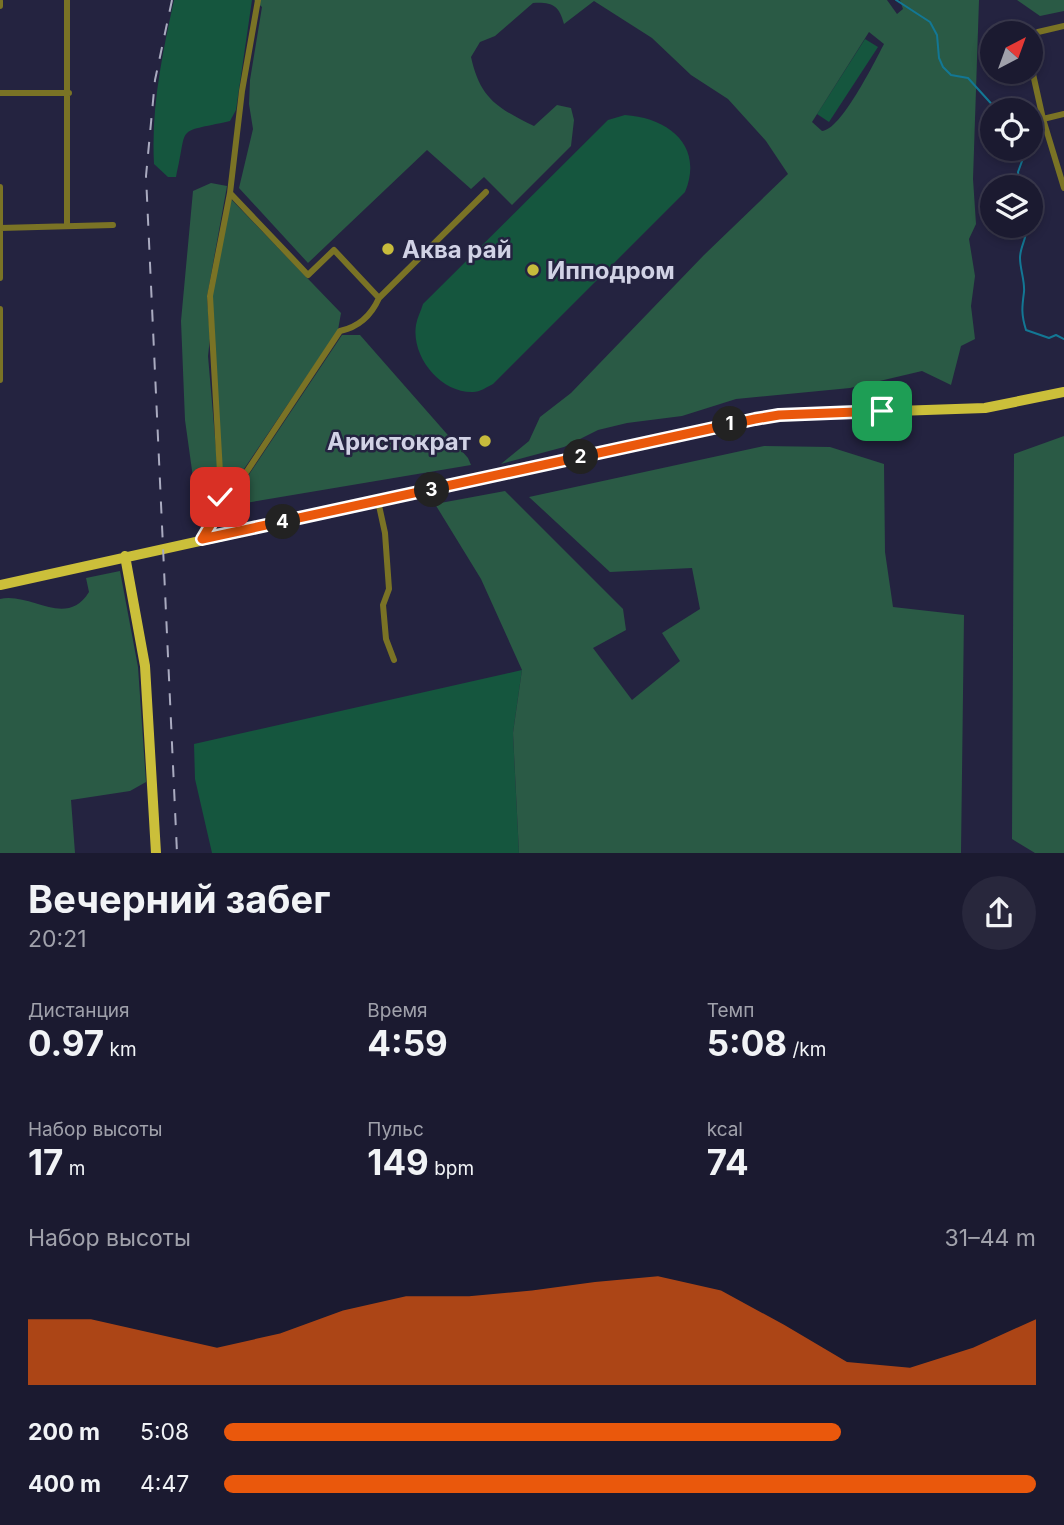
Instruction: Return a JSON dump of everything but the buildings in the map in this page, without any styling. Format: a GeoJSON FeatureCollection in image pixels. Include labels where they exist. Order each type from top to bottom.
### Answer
{"type":"FeatureCollection","features":[{"type":"Feature","properties":{"kind":"main road"},"geometry":{"type":"LineString","coordinates":[[0,585],[779,415],[985,408],[1064,392]]}},
{"type":"Feature","properties":{"kind":"main road"},"geometry":{"type":"LineString","coordinates":[[125,556],[145,666],[156,853]]}},
{"type":"Feature","properties":{"kind":"street"},"geometry":{"type":"LineString","coordinates":[[67,0],[67,226]]}},
{"type":"Feature","properties":{"kind":"street"},"geometry":{"type":"LineString","coordinates":[[218,512],[221,490],[210,296],[230,193],[242,90],[258,0]]}},
{"type":"Feature","properties":{"kind":"street"},"geometry":{"type":"LineString","coordinates":[[1043,31],[1064,26]]}},
{"type":"Feature","properties":{"kind":"street"},"geometry":{"type":"LineString","coordinates":[[0,93],[69,93]]}},
{"type":"Feature","properties":{"kind":"street"},"geometry":{"type":"LineString","coordinates":[[1043,119],[1064,114]]}},
{"type":"Feature","properties":{"kind":"street"},"geometry":{"type":"LineString","coordinates":[[1043,122],[1064,188]]}},
{"type":"Feature","properties":{"kind":"street"},"geometry":{"type":"LineString","coordinates":[[0,187],[0,278]]}},
{"type":"Feature","properties":{"kind":"street"},"geometry":{"type":"LineString","coordinates":[[202,539],[340,331],[355,328],[374,310],[379,298],[486,192]]}},
{"type":"Feature","properties":{"kind":"street"},"geometry":{"type":"LineString","coordinates":[[230,193],[308,275],[334,250],[379,298]]}},
{"type":"Feature","properties":{"kind":"street"},"geometry":{"type":"LineString","coordinates":[[0,228],[113,225]]}},
{"type":"Feature","properties":{"kind":"street"},"geometry":{"type":"LineString","coordinates":[[0,309],[1,380]]}},
{"type":"Feature","properties":{"kind":"street"},"geometry":{"type":"LineString","coordinates":[[378,502],[385,533],[389,589],[383,605],[386,639],[394,660]]}},
{"type":"Feature","properties":{"kind":"green space"},"geometry":{"type":"Polygon","coordinates":[[[174,0],[252,0],[236,110],[230,121],[191,130],[186,134],[176,177],[168,177],[154,164],[154,122],[174,0]]]}},
{"type":"Feature","properties":{"kind":"green space"},"geometry":{"type":"Polygon","coordinates":[[[254,0],[887,0],[897,14],[903,9],[900,0],[979,0],[973,179],[976,224],[969,239],[975,276],[971,306],[975,339],[961,346],[951,385],[922,371],[850,388],[736,399],[682,416],[627,423],[598,430],[564,447],[501,464],[529,441],[540,417],[571,393],[704,255],[788,174],[766,141],[728,99],[691,75],[652,38],[594,1],[564,24],[554,6],[533,3],[495,36],[480,42],[471,57],[479,83],[485,92],[500,107],[521,120],[534,126],[557,105],[571,108],[574,120],[571,146],[512,205],[484,177],[471,189],[427,150],[308,263],[239,188],[253,129],[249,104],[250,80],[262,7],[254,0]],[[869,32],[812,122],[822,131],[830,128],[847,108],[884,44],[869,32]]]}},
{"type":"Feature","properties":{"kind":"green space"},"geometry":{"type":"Polygon","coordinates":[[[1017,0],[1064,0],[1064,11],[1040,16],[1017,0]]]}},
{"type":"Feature","properties":{"kind":"green space"},"geometry":{"type":"Polygon","coordinates":[[[865,39],[878,47],[829,122],[817,114],[865,39]]]}},
{"type":"Feature","properties":{"kind":"green space","name":"Ипподром"},"geometry":{"type":"Polygon","coordinates":[[[625,115],[656,122],[679,137],[690,161],[690,176],[685,192],[493,384],[473,392],[461,391],[440,380],[423,361],[418,349],[416,325],[423,304],[608,120],[625,115]]]}},
{"type":"Feature","properties":{"kind":"green space"},"geometry":{"type":"Polygon","coordinates":[[[211,183],[227,186],[207,297],[210,338],[208,356],[219,484],[209,504],[196,499],[185,420],[181,321],[193,191],[211,183]]]}},
{"type":"Feature","properties":{"kind":"green space"},"geometry":{"type":"Polygon","coordinates":[[[230,198],[341,313],[338,330],[223,500],[212,296],[230,198]]]}},
{"type":"Feature","properties":{"kind":"green space"},"geometry":{"type":"Polygon","coordinates":[[[342,335],[360,335],[468,458],[471,465],[228,506],[342,335]]]}},
{"type":"Feature","properties":{"kind":"green space"},"geometry":{"type":"Polygon","coordinates":[[[1064,436],[1064,853],[1035,853],[1012,839],[1014,454],[1064,436]]]}},
{"type":"Feature","properties":{"kind":"green space"},"geometry":{"type":"Polygon","coordinates":[[[764,446],[830,447],[884,464],[885,552],[893,607],[964,615],[961,853],[519,853],[513,733],[522,670],[481,579],[435,504],[505,491],[623,609],[626,630],[593,648],[632,700],[680,661],[662,633],[700,609],[692,568],[610,572],[529,497],[764,446]]]}},
{"type":"Feature","properties":{"kind":"green space"},"geometry":{"type":"Polygon","coordinates":[[[120,571],[138,667],[146,782],[130,791],[71,800],[75,853],[0,853],[0,599],[12,598],[59,609],[70,608],[80,603],[89,592],[86,578],[120,571]]]}},
{"type":"Feature","properties":{"kind":"green space"},"geometry":{"type":"Polygon","coordinates":[[[522,670],[513,733],[519,853],[212,853],[195,779],[194,744],[522,670]]]}},
{"type":"Feature","properties":{"kind":"waterway"},"geometry":{"type":"LineString","coordinates":[[896,0],[930,22],[937,35],[939,58],[943,67],[951,75],[968,78],[986,98]]}},
{"type":"Feature","properties":{"kind":"waterway"},"geometry":{"type":"LineString","coordinates":[[1018,175],[1022,161]]}},
{"type":"Feature","properties":{"kind":"waterway"},"geometry":{"type":"LineString","coordinates":[[1025,238],[1020,258],[1026,330],[1049,338],[1056,335],[1064,339]]}},
{"type":"Feature","properties":{"kind":"railway"},"geometry":{"type":"LineString","coordinates":[[172,0],[155,80],[146,176],[177,853]]}},
{"type":"Feature","properties":{"kind":"place","name":"Аква рай"},"geometry":{"type":"Point","coordinates":[388,249]}},
{"type":"Feature","properties":{"kind":"place","name":"Ипподром"},"geometry":{"type":"Point","coordinates":[533,270]}},
{"type":"Feature","properties":{"kind":"place","name":"Аристократ"},"geometry":{"type":"Point","coordinates":[485,441]}},
{"type":"Feature","properties":{"kind":"route"},"geometry":{"type":"LineString","coordinates":[[220,497],[218,512],[202,539],[755,419],[779,415],[882,411]]}}]}
